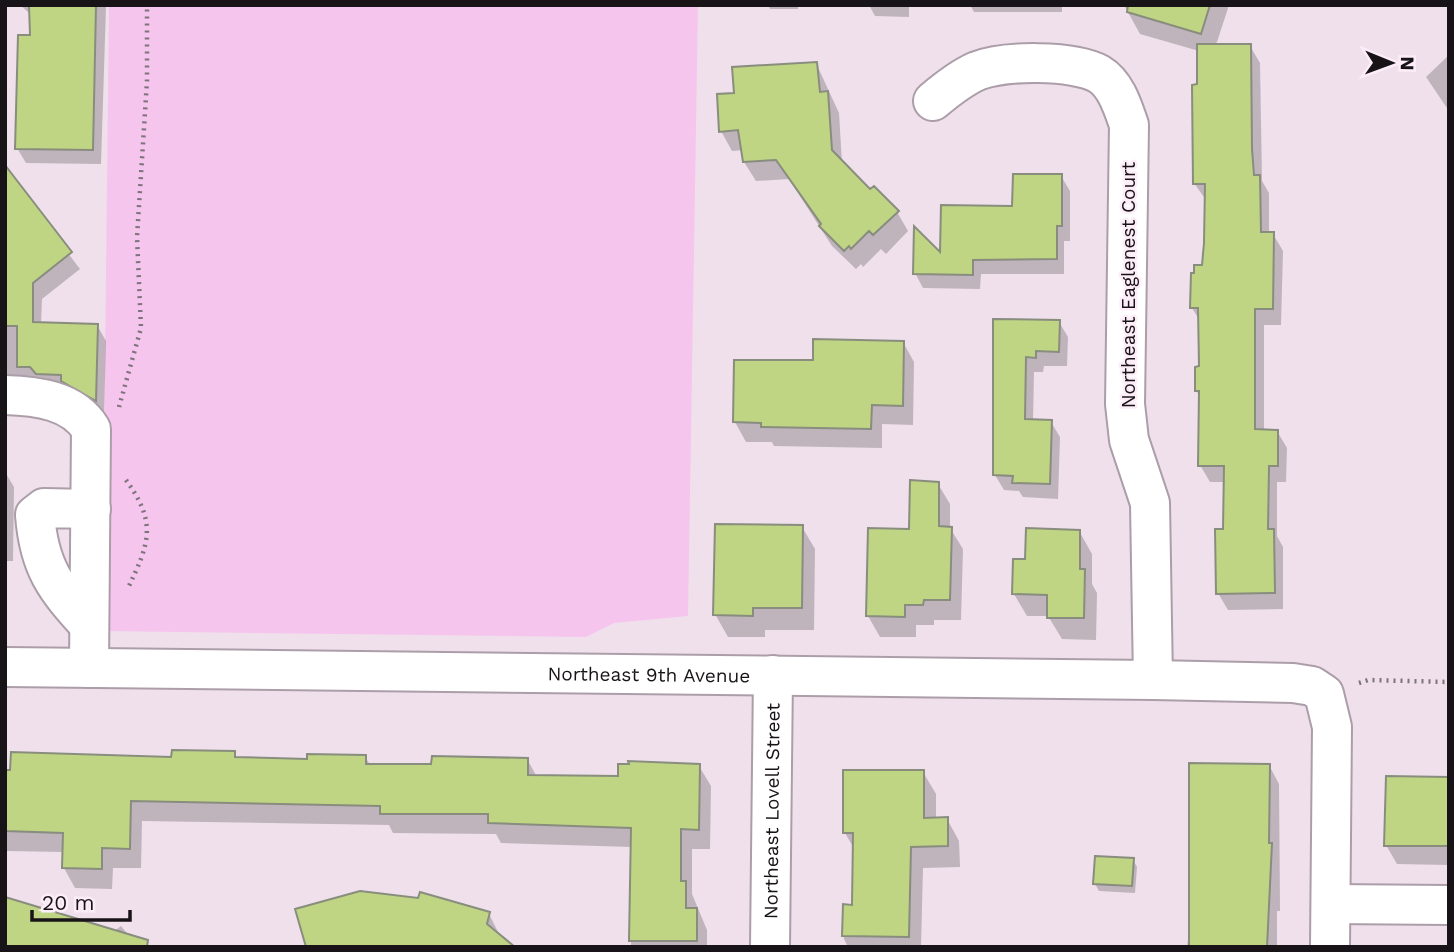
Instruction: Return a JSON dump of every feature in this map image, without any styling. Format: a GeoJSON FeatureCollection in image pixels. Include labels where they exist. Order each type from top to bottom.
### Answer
{"type":"FeatureCollection","features":[{"type":"Feature","properties":{"kind":"street","name":"Northeast Eaglenest Court"},"geometry":{"type":"LineString","coordinates":[[933,101],[977,71],[999,65],[1057,65],[1080,67],[1101,75],[1122,105],[1129,125],[1125,404],[1129,440],[1150,503],[1153,680]]}},
{"type":"Feature","properties":{"kind":"street"},"geometry":{"type":"LineString","coordinates":[[5,395],[48,400],[71,407],[84,417],[91,429],[93,441],[89,668]]}},
{"type":"Feature","properties":{"kind":"street"},"geometry":{"type":"LineString","coordinates":[[89,625],[58,591],[44,566],[35,515],[44,508],[91,509]]}},
{"type":"Feature","properties":{"kind":"street","name":"Northeast 9th Avenue"},"geometry":{"type":"LineString","coordinates":[[5,667],[1153,680],[1293,683],[1312,686],[1324,694],[1330,708],[1331,947]]}},
{"type":"Feature","properties":{"kind":"street","name":"Northeast Lovell Street"},"geometry":{"type":"LineString","coordinates":[[770,947],[773,675]]}},
{"type":"Feature","properties":{"kind":"street"},"geometry":{"type":"LineString","coordinates":[[1331,904],[1449,905]]}},
{"type":"Feature","properties":{"kind":"path"},"geometry":{"type":"LineString","coordinates":[[117,419],[141,328],[137,237],[147,81],[146,5]]}},
{"type":"Feature","properties":{"kind":"path"},"geometry":{"type":"LineString","coordinates":[[123,473],[143,507],[149,537],[125,598]]}},
{"type":"Feature","properties":{"kind":"path"},"geometry":{"type":"LineString","coordinates":[[1359,683],[1367,680],[1449,682]]}},
{"type":"Feature","properties":{"kind":"shaded area"},"geometry":{"type":"Polygon","coordinates":[[[109,5],[698,5],[688,616],[614,623],[586,637],[102,631],[109,5]]]}},
{"type":"Feature","properties":{"kind":"building"},"geometry":{"type":"Polygon","coordinates":[[[29,5],[96,5],[93,150],[15,149],[18,35],[30,35],[29,5]]]}},
{"type":"Feature","properties":{"kind":"building"},"geometry":{"type":"Polygon","coordinates":[[[1128,5],[1210,5],[1201,34],[1127,12],[1128,5]]]}},
{"type":"Feature","properties":{"kind":"building"},"geometry":{"type":"Polygon","coordinates":[[[1197,44],[1251,44],[1254,175],[1260,175],[1261,232],[1274,232],[1273,309],[1255,309],[1255,429],[1278,430],[1278,466],[1269,466],[1268,529],[1274,529],[1275,593],[1216,594],[1215,529],[1223,529],[1224,466],[1198,466],[1199,391],[1195,391],[1195,367],[1199,366],[1198,308],[1190,308],[1191,273],[1194,273],[1194,265],[1202,265],[1204,243],[1205,184],[1193,184],[1192,85],[1197,84],[1197,44]]]}},
{"type":"Feature","properties":{"kind":"building"},"geometry":{"type":"Polygon","coordinates":[[[817,62],[820,92],[828,91],[832,150],[870,189],[874,186],[899,211],[873,235],[869,231],[851,249],[849,246],[844,251],[819,226],[821,224],[776,160],[743,162],[738,130],[719,132],[717,94],[734,93],[732,67],[817,62]]]}},
{"type":"Feature","properties":{"kind":"building"},"geometry":{"type":"Polygon","coordinates":[[[5,165],[72,252],[33,283],[33,322],[98,324],[96,401],[61,381],[61,375],[36,374],[30,367],[17,367],[17,326],[5,326],[5,165]]]}},
{"type":"Feature","properties":{"kind":"building"},"geometry":{"type":"Polygon","coordinates":[[[1013,174],[1062,174],[1062,226],[1057,226],[1057,259],[973,260],[973,275],[913,274],[914,226],[940,252],[941,205],[1012,206],[1013,174]]]}},
{"type":"Feature","properties":{"kind":"building"},"geometry":{"type":"Polygon","coordinates":[[[993,319],[1060,320],[1059,352],[1036,351],[1036,358],[1026,357],[1025,419],[1052,420],[1050,484],[1012,483],[1013,476],[993,475],[993,319]]]}},
{"type":"Feature","properties":{"kind":"building"},"geometry":{"type":"Polygon","coordinates":[[[813,339],[904,341],[903,406],[872,405],[871,429],[761,427],[761,423],[733,422],[734,360],[813,360],[813,339]]]}},
{"type":"Feature","properties":{"kind":"building"},"geometry":{"type":"Polygon","coordinates":[[[910,480],[939,482],[939,526],[952,527],[950,600],[924,600],[923,605],[905,605],[905,617],[866,616],[868,528],[909,529],[910,480]]]}},
{"type":"Feature","properties":{"kind":"building"},"geometry":{"type":"Polygon","coordinates":[[[715,524],[803,525],[802,608],[753,608],[753,616],[713,615],[715,524]]]}},
{"type":"Feature","properties":{"kind":"building"},"geometry":{"type":"Polygon","coordinates":[[[1026,528],[1080,530],[1080,569],[1085,569],[1084,618],[1047,618],[1047,595],[1012,594],[1013,559],[1025,559],[1026,528]]]}},
{"type":"Feature","properties":{"kind":"building"},"geometry":{"type":"Polygon","coordinates":[[[172,750],[235,751],[235,757],[307,759],[307,754],[366,755],[366,764],[431,764],[432,756],[528,758],[528,775],[618,776],[618,764],[629,764],[628,761],[700,764],[699,830],[681,829],[681,881],[686,881],[686,908],[697,908],[697,941],[629,941],[631,828],[488,823],[488,814],[380,814],[380,806],[131,801],[130,849],[102,848],[102,869],[62,868],[63,833],[5,831],[5,770],[10,770],[11,752],[171,757],[172,750]]]}},
{"type":"Feature","properties":{"kind":"building"},"geometry":{"type":"Polygon","coordinates":[[[1189,763],[1270,764],[1269,843],[1272,843],[1267,947],[1189,947],[1189,763]]]}},
{"type":"Feature","properties":{"kind":"building"},"geometry":{"type":"Polygon","coordinates":[[[843,770],[924,770],[924,818],[948,817],[948,846],[911,847],[909,937],[842,936],[843,904],[852,905],[853,833],[843,833],[843,770]]]}},
{"type":"Feature","properties":{"kind":"building"},"geometry":{"type":"Polygon","coordinates":[[[1386,776],[1449,777],[1448,846],[1384,846],[1386,776]]]}},
{"type":"Feature","properties":{"kind":"building"},"geometry":{"type":"Polygon","coordinates":[[[1095,856],[1134,858],[1132,886],[1093,884],[1095,856]]]}},
{"type":"Feature","properties":{"kind":"building"},"geometry":{"type":"Polygon","coordinates":[[[360,891],[418,898],[420,892],[490,912],[487,924],[515,947],[306,947],[295,909],[360,891]]]}},
{"type":"Feature","properties":{"kind":"building"},"geometry":{"type":"Polygon","coordinates":[[[5,897],[148,940],[147,947],[5,947],[5,897]]]}}]}
